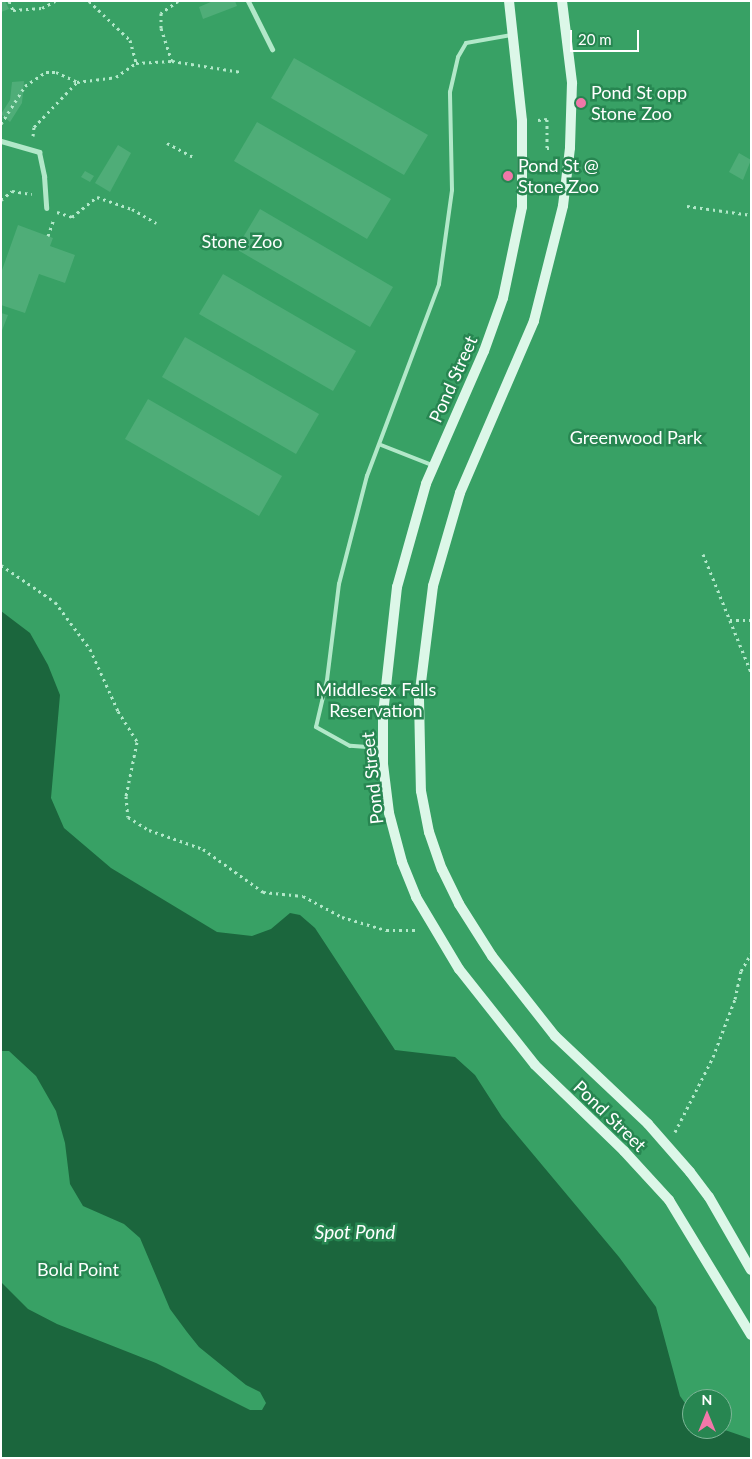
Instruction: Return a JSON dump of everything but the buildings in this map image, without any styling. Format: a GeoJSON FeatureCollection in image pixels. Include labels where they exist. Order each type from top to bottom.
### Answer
{"type":"FeatureCollection","features":[{"type":"Feature","properties":{"kind":"main road","name":"Pond Street"},"geometry":{"type":"LineString","coordinates":[[509,1],[524,148],[518,231],[490,335],[433,465],[417,511],[398,587],[384,694],[382,748],[386,790],[396,843],[412,888],[432,927],[470,985],[534,1065],[624,1151],[669,1200],[751,1335]]}},
{"type":"Feature","properties":{"kind":"main road","name":"Pond Street"},"geometry":{"type":"LineString","coordinates":[[562,1],[572,83],[570,148],[563,206],[534,321],[460,493],[433,586],[420,682],[419,770],[425,816],[436,853],[477,935],[555,1036],[668,1146],[709,1198],[751,1270]]}},
{"type":"Feature","properties":{"kind":"street"},"geometry":{"type":"LineString","coordinates":[[248,1],[272,49]]}},
{"type":"Feature","properties":{"kind":"street"},"geometry":{"type":"LineString","coordinates":[[1,141],[39,152],[44,176],[46,208]]}},
{"type":"Feature","properties":{"kind":"lane"},"geometry":{"type":"LineString","coordinates":[[382,748],[350,746],[316,727],[328,680],[344,561],[367,476],[381,445],[439,284],[452,190],[450,92],[458,57],[466,43],[513,35]]}},
{"type":"Feature","properties":{"kind":"lane"},"geometry":{"type":"LineString","coordinates":[[381,445],[433,465]]}},
{"type":"Feature","properties":{"kind":"path"},"geometry":{"type":"LineString","coordinates":[[9,1],[13,10],[42,8],[55,1]]}},
{"type":"Feature","properties":{"kind":"path"},"geometry":{"type":"LineString","coordinates":[[89,1],[130,40],[136,63]]}},
{"type":"Feature","properties":{"kind":"path"},"geometry":{"type":"LineString","coordinates":[[172,61],[161,28],[161,13],[178,1]]}},
{"type":"Feature","properties":{"kind":"path"},"geometry":{"type":"LineString","coordinates":[[1,124],[25,86],[46,72],[56,72],[77,82],[116,77],[136,63],[172,61],[241,72]]}},
{"type":"Feature","properties":{"kind":"path"},"geometry":{"type":"LineString","coordinates":[[39,152],[31,133],[34,126],[77,82]]}},
{"type":"Feature","properties":{"kind":"path"},"geometry":{"type":"LineString","coordinates":[[536,120],[547,119],[546,148],[556,148]]}},
{"type":"Feature","properties":{"kind":"path"},"geometry":{"type":"LineString","coordinates":[[167,143],[193,157]]}},
{"type":"Feature","properties":{"kind":"path"},"geometry":{"type":"LineString","coordinates":[[1,200],[12,191],[29,194],[46,208],[72,217],[97,197],[132,209],[156,223]]}},
{"type":"Feature","properties":{"kind":"path"},"geometry":{"type":"LineString","coordinates":[[687,206],[751,215]]}},
{"type":"Feature","properties":{"kind":"path"},"geometry":{"type":"LineString","coordinates":[[48,236],[56,212]]}},
{"type":"Feature","properties":{"kind":"path"},"geometry":{"type":"LineString","coordinates":[[703,554],[751,672]]}},
{"type":"Feature","properties":{"kind":"path"},"geometry":{"type":"LineString","coordinates":[[1,565],[55,602],[90,649],[118,711],[137,742],[126,796],[128,817],[149,830],[203,849],[264,892],[303,896],[342,917],[386,930],[398,932],[432,927]]}},
{"type":"Feature","properties":{"kind":"path"},"geometry":{"type":"LineString","coordinates":[[730,620],[751,620]]}},
{"type":"Feature","properties":{"kind":"path"},"geometry":{"type":"LineString","coordinates":[[668,1146],[713,1056],[734,999],[741,971],[751,954]]}},
{"type":"Feature","properties":{"kind":"green space","name":"Middlesex Fells Reservation"},"geometry":{"type":"Polygon","coordinates":[[[1,1],[751,1],[751,1458],[1,1458],[1,1]]]}},
{"type":"Feature","properties":{"kind":"water","name":"Spot Pond"},"geometry":{"type":"Polygon","coordinates":[[[1,611],[30,633],[48,665],[60,695],[51,798],[64,828],[111,868],[217,932],[252,936],[271,929],[290,913],[300,915],[315,928],[395,1050],[455,1057],[475,1075],[502,1117],[619,1257],[656,1307],[682,1399],[682,1439],[732,1439],[732,1432],[751,1439],[751,1458],[1,1458],[1,1282],[28,1309],[57,1324],[156,1363],[250,1410],[262,1410],[266,1403],[260,1392],[246,1385],[199,1347],[187,1332],[170,1309],[140,1238],[124,1224],[83,1206],[70,1184],[65,1143],[56,1111],[36,1076],[9,1051],[1,1051],[1,611]]]}},
{"type":"Feature","properties":{"kind":"place","name":"Pond St opp Stone Zoo"},"geometry":{"type":"Point","coordinates":[581,103]}},
{"type":"Feature","properties":{"kind":"place","name":"Pond St @ Stone Zoo"},"geometry":{"type":"Point","coordinates":[508,176]}},
{"type":"Feature","properties":{"kind":"park label","name":"Stone Zoo"},"geometry":{"type":"Point","coordinates":[242,241]}},
{"type":"Feature","properties":{"kind":"park label","name":"Greenwood Park"},"geometry":{"type":"Point","coordinates":[636,437]}},
{"type":"Feature","properties":{"kind":"park label","name":"Bold Point"},"geometry":{"type":"Point","coordinates":[78,1269]}}]}
